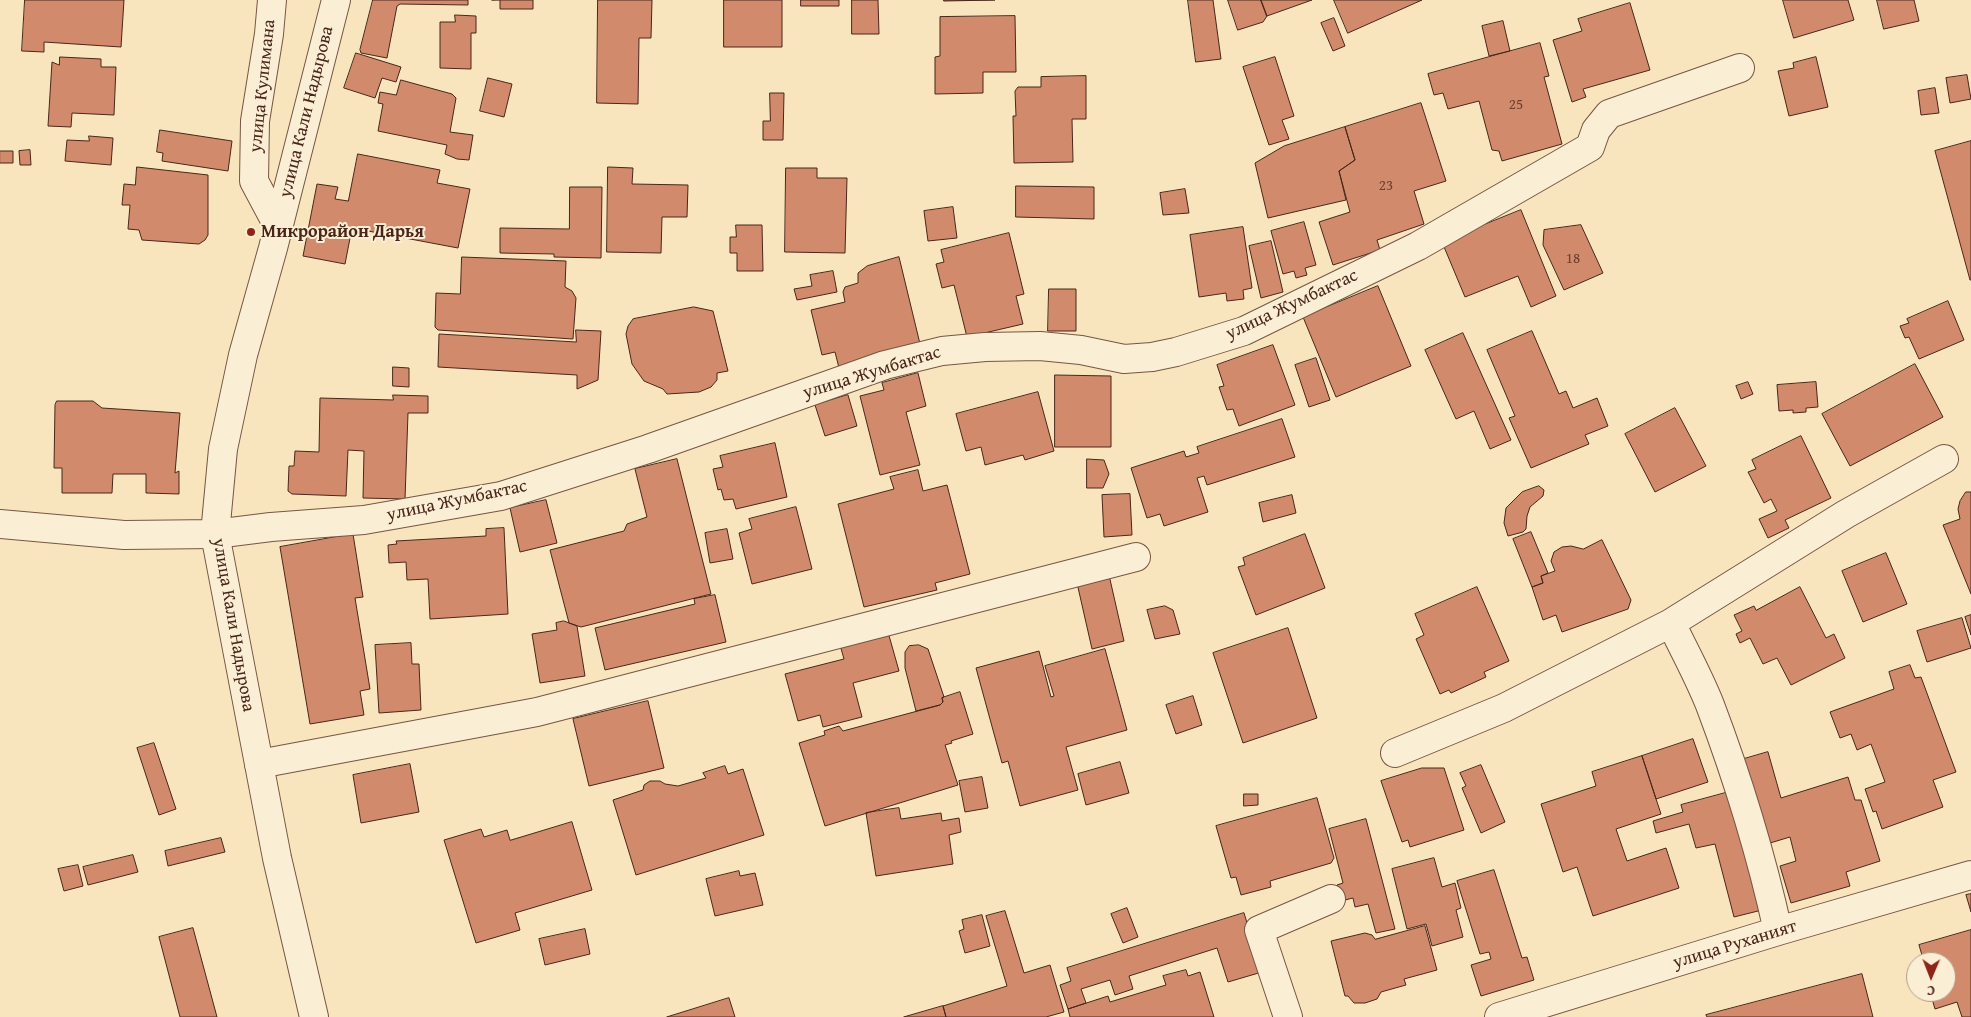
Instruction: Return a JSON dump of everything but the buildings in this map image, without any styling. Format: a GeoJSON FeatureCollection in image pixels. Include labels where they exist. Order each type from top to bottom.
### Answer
{"type":"FeatureCollection","features":[{"type":"Feature","properties":{"kind":"street","name":"улица Кулимана"},"geometry":{"type":"LineString","coordinates":[[272,0],[269,34],[255,122],[254,181],[278,226]]}},
{"type":"Feature","properties":{"kind":"street","name":"улица Кали Надырова"},"geometry":{"type":"LineString","coordinates":[[314,1017],[277,858],[215,534],[223,449],[243,355],[336,0]]}},
{"type":"Feature","properties":{"kind":"street","name":"улица Жумбактас"},"geometry":{"type":"LineString","coordinates":[[0,524],[124,534],[215,534],[271,527],[364,520],[501,496],[648,449],[885,365],[942,351],[985,347],[1040,346],[1081,350],[1124,359],[1152,357],[1176,352],[1244,331],[1418,246],[1590,147],[1596,130],[1609,114],[1740,68]]}},
{"type":"Feature","properties":{"kind":"street"},"geometry":{"type":"LineString","coordinates":[[1395,753],[1504,708],[1671,623],[1846,514],[1944,459]]}},
{"type":"Feature","properties":{"kind":"street"},"geometry":{"type":"LineString","coordinates":[[259,764],[537,712],[1136,557]]}},
{"type":"Feature","properties":{"kind":"street"},"geometry":{"type":"LineString","coordinates":[[1671,623],[1709,704],[1745,803],[1769,888],[1778,931]]}},
{"type":"Feature","properties":{"kind":"street","name":"улица Руханият"},"geometry":{"type":"LineString","coordinates":[[1499,1017],[1778,931],[1971,875]]}},
{"type":"Feature","properties":{"kind":"street"},"geometry":{"type":"LineString","coordinates":[[1288,1017],[1259,930],[1331,899]]}},
{"type":"Feature","properties":{"kind":"place","name":"Микрорайон Дарья"},"geometry":{"type":"Point","coordinates":[251,232]}}]}
